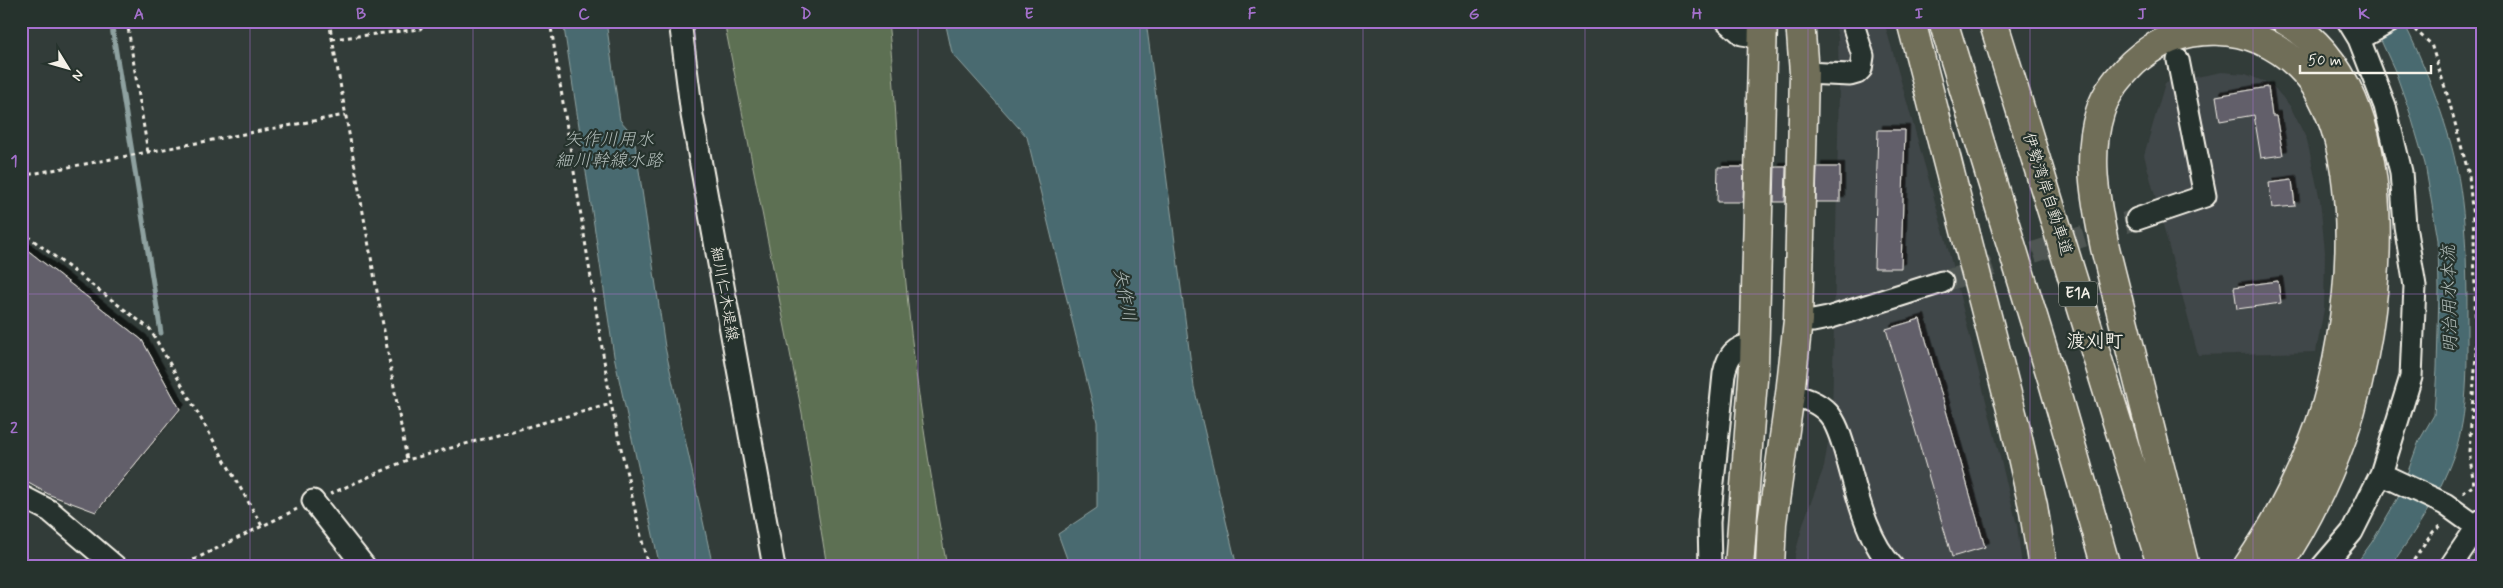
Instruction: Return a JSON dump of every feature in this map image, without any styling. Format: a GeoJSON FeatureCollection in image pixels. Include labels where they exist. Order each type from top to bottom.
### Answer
{"type":"FeatureCollection","features":[{"type":"Feature","properties":{"kind":"highway"},"geometry":{"type":"LineString","coordinates":[[1770,566],[1772,523],[1798,320],[1804,72],[1800,21]]}},
{"type":"Feature","properties":{"kind":"highway"},"geometry":{"type":"LineString","coordinates":[[1911,21],[2014,421],[2032,506],[2042,567]]}},
{"type":"Feature","properties":{"kind":"highway"},"geometry":{"type":"LineString","coordinates":[[1943,21],[2056,391],[2106,567]]}},
{"type":"Feature","properties":{"kind":"highway","name":"伊勢湾岸自動車道"},"geometry":{"type":"LineString","coordinates":[[1993,21],[2177,566]]}},
{"type":"Feature","properties":{"kind":"highway"},"geometry":{"type":"LineString","coordinates":[[2277,567],[2304,522],[2343,435],[2358,386],[2368,338],[2375,247],[2369,163],[2363,129],[2354,101],[2342,77],[2328,57],[2312,40],[2286,21]]}},
{"type":"Feature","properties":{"kind":"highway"},"geometry":{"type":"LineString","coordinates":[[1739,567],[1740,521],[1751,416],[1762,29]]}},
{"type":"Feature","properties":{"kind":"highway"},"geometry":{"type":"LineString","coordinates":[[2177,566],[2105,248],[2097,207],[2092,155],[2101,110],[2109,92],[2123,73],[2152,48],[2180,34],[2201,30],[2222,30],[2243,33],[2263,41],[2299,66],[2312,82],[2335,126],[2345,175],[2349,227],[2349,282],[2342,331],[2321,422],[2302,471],[2282,512],[2247,567]]}},
{"type":"Feature","properties":{"kind":"street","name":"細川仁木堤線"},"geometry":{"type":"LineString","coordinates":[[680,21],[692,116],[774,567]]}},
{"type":"Feature","properties":{"kind":"street"},"geometry":{"type":"LineString","coordinates":[[1727,21],[1742,34],[1762,29]]}},
{"type":"Feature","properties":{"kind":"street"},"geometry":{"type":"LineString","coordinates":[[1804,72],[1850,75],[1862,69],[1862,56],[1852,21]]}},
{"type":"Feature","properties":{"kind":"street"},"geometry":{"type":"LineString","coordinates":[[2322,567],[2352,532],[2381,474],[2411,377],[2415,286],[2405,226],[2401,172],[2385,106],[2354,30],[2391,21]]}},
{"type":"Feature","properties":{"kind":"street"},"geometry":{"type":"LineString","coordinates":[[2137,219],[2205,196],[2178,60]]}},
{"type":"Feature","properties":{"kind":"street"},"geometry":{"type":"LineString","coordinates":[[1798,320],[1813,321],[1828,318],[1942,282]]}},
{"type":"Feature","properties":{"kind":"street"},"geometry":{"type":"LineString","coordinates":[[1710,567],[1709,522],[1724,374],[1730,354],[1736,348],[1754,344]]}},
{"type":"Feature","properties":{"kind":"street"},"geometry":{"type":"LineString","coordinates":[[1790,394],[1819,405],[1835,423],[1872,538],[1882,556],[1893,567]]}},
{"type":"Feature","properties":{"kind":"street"},"geometry":{"type":"LineString","coordinates":[[2381,474],[2479,523],[2466,558],[2450,567]]}},
{"type":"Feature","properties":{"kind":"street"},"geometry":{"type":"LineString","coordinates":[[21,496],[50,512],[115,566]]}},
{"type":"Feature","properties":{"kind":"street"},"geometry":{"type":"LineString","coordinates":[[313,501],[365,567]]}},
{"type":"Feature","properties":{"kind":"path"},"geometry":{"type":"LineString","coordinates":[[127,21],[148,152]]}},
{"type":"Feature","properties":{"kind":"path"},"geometry":{"type":"LineString","coordinates":[[329,21],[407,460]]}},
{"type":"Feature","properties":{"kind":"path"},"geometry":{"type":"LineString","coordinates":[[332,39],[420,29],[427,21]]}},
{"type":"Feature","properties":{"kind":"path"},"geometry":{"type":"LineString","coordinates":[[550,21],[611,404],[648,567]]}},
{"type":"Feature","properties":{"kind":"path"},"geometry":{"type":"LineString","coordinates":[[2409,567],[2434,532],[2448,520],[2449,507],[2460,495],[2474,485],[2469,451],[2476,355],[2474,232],[2469,175],[2448,97],[2431,44],[2416,31],[2410,21]]}},
{"type":"Feature","properties":{"kind":"path"},"geometry":{"type":"LineString","coordinates":[[21,176],[345,116]]}},
{"type":"Feature","properties":{"kind":"path"},"geometry":{"type":"LineString","coordinates":[[21,231],[150,329],[262,526]]}},
{"type":"Feature","properties":{"kind":"path"},"geometry":{"type":"LineString","coordinates":[[179,567],[313,501],[407,460],[611,404]]}},
{"type":"Feature","properties":{"kind":"shaded area"},"geometry":{"type":"Polygon","coordinates":[[[1834,21],[1884,21],[1945,237],[2017,525],[2022,567],[1795,567],[1795,554],[1804,521],[1824,467],[1832,418],[1839,89],[1838,37],[1834,21]]]}},
{"type":"Feature","properties":{"kind":"shaded area"},"geometry":{"type":"Polygon","coordinates":[[[2222,72],[2246,74],[2272,85],[2290,106],[2307,140],[2320,200],[2325,252],[2324,309],[2316,352],[2198,355],[2144,155],[2165,83],[2222,72]]]}},
{"type":"Feature","properties":{"kind":"green space"},"geometry":{"type":"Polygon","coordinates":[[[724,21],[888,21],[892,56],[908,305],[925,436],[947,567],[827,567],[802,413],[724,21]]]}},
{"type":"Feature","properties":{"kind":"water","name":"矢作川用水 細川幹線水路"},"geometry":{"type":"Polygon","coordinates":[[[563,21],[606,21],[620,120],[634,136],[665,347],[713,567],[660,567],[614,356],[563,21]]]}},
{"type":"Feature","properties":{"kind":"water","name":"矢作川"},"geometry":{"type":"Polygon","coordinates":[[[945,21],[1146,21],[1194,387],[1237,567],[1070,567],[1058,534],[1097,508],[1097,422],[1027,137],[952,53],[945,21]]]}},
{"type":"Feature","properties":{"kind":"water","name":"明治用水本流"},"geometry":{"type":"Polygon","coordinates":[[[2372,21],[2403,21],[2430,82],[2451,144],[2460,189],[2465,236],[2467,375],[2465,406],[2455,452],[2427,512],[2390,567],[2354,567],[2372,542],[2399,496],[2419,441],[2434,415],[2437,368],[2438,240],[2425,164],[2395,71],[2372,21]]]}},
{"type":"Feature","properties":{"kind":"building"},"geometry":{"type":"Polygon","coordinates":[[[2268,87],[2272,116],[2276,116],[2283,155],[2261,158],[2254,115],[2220,121],[2216,96],[2268,87]]]}},
{"type":"Feature","properties":{"kind":"building"},"geometry":{"type":"Polygon","coordinates":[[[1878,130],[1905,130],[1901,268],[1874,268],[1878,130]]]}},
{"type":"Feature","properties":{"kind":"building"},"geometry":{"type":"Polygon","coordinates":[[[1718,167],[1744,167],[1743,202],[1717,202],[1718,167]]]}},
{"type":"Feature","properties":{"kind":"building"},"geometry":{"type":"Polygon","coordinates":[[[1775,167],[1786,167],[1785,202],[1774,202],[1775,167]]]}},
{"type":"Feature","properties":{"kind":"building"},"geometry":{"type":"Polygon","coordinates":[[[1817,167],[1840,167],[1840,202],[1816,202],[1817,167]]]}},
{"type":"Feature","properties":{"kind":"building"},"geometry":{"type":"Polygon","coordinates":[[[2292,180],[2295,206],[2272,208],[2269,183],[2292,180]]]}},
{"type":"Feature","properties":{"kind":"building"},"geometry":{"type":"Polygon","coordinates":[[[21,245],[142,340],[180,409],[96,512],[50,495],[21,479],[21,245]]]}},
{"type":"Feature","properties":{"kind":"building"},"geometry":{"type":"Polygon","coordinates":[[[2278,281],[2281,303],[2237,309],[2234,287],[2278,281]]]}},
{"type":"Feature","properties":{"kind":"building"},"geometry":{"type":"Polygon","coordinates":[[[1920,319],[1985,547],[1952,557],[1886,329],[1920,319]]]}},
{"type":"Feature","properties":{"kind":"waterway"},"geometry":{"type":"LineString","coordinates":[[111,21],[161,333]]}},
{"type":"Feature","properties":{"kind":"tunnel"},"geometry":{"type":"LineString","coordinates":[[1942,282],[2137,219]]}},
{"type":"Feature","properties":{"kind":"district","name":"渡刈町"},"geometry":{"type":"Point","coordinates":[2095,341]}}]}
